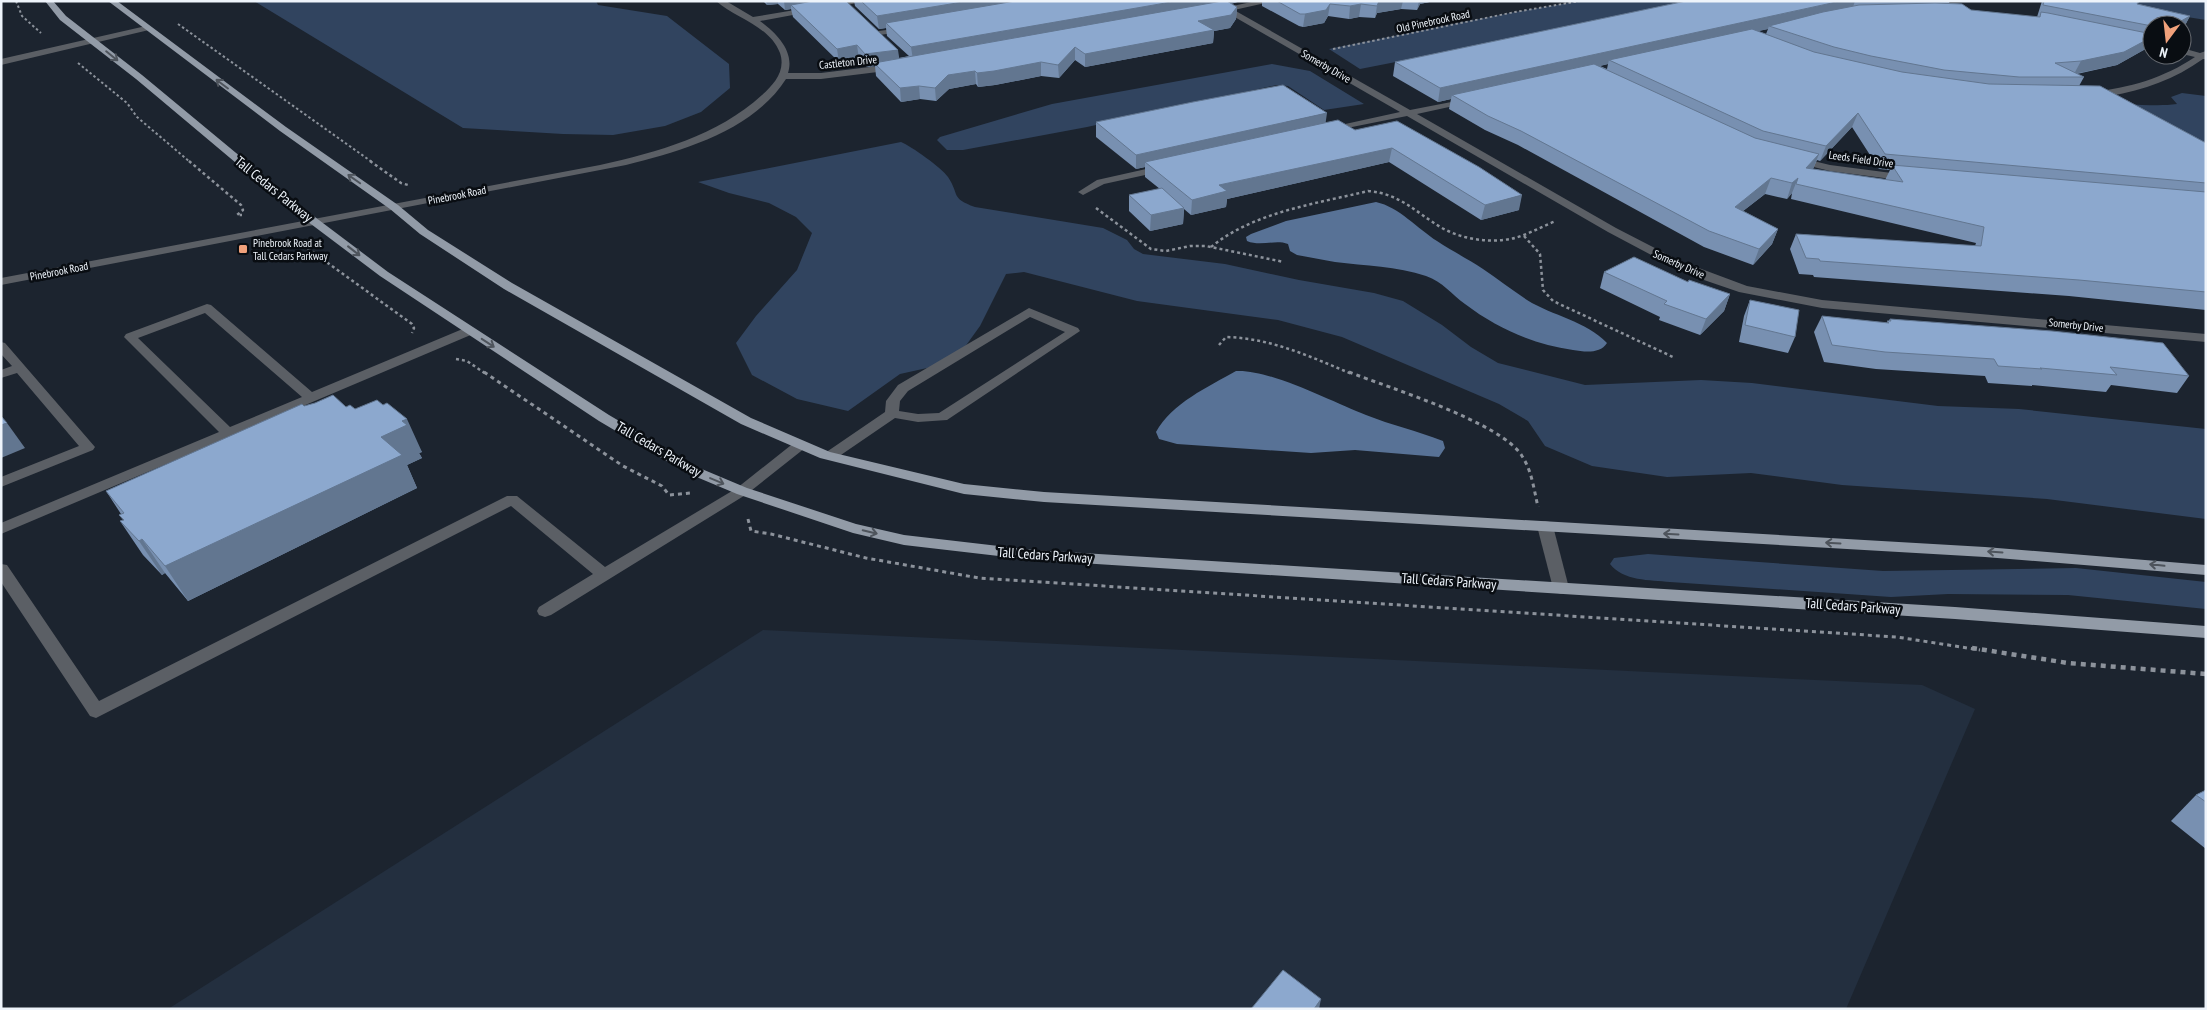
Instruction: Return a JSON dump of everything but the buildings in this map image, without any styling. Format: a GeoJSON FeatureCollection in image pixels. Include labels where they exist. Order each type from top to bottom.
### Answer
{"type":"FeatureCollection","features":[{"type":"Feature","properties":{"kind":"main road","name":"Tall Cedars Parkway"},"geometry":{"type":"LineString","coordinates":[[50,1],[63,18],[94,40],[294,208],[384,274],[469,331],[657,450],[692,470],[742,492],[853,528],[904,540],[964,549],[1034,555],[1974,614],[2206,632]]}},
{"type":"Feature","properties":{"kind":"main road"},"geometry":{"type":"LineString","coordinates":[[112,1],[283,129],[394,207],[424,232],[508,286],[600,340],[746,421],[830,456],[964,488],[1044,497],[1985,552],[2206,570]]}},
{"type":"Feature","properties":{"kind":"street"},"geometry":{"type":"LineString","coordinates":[[720,1],[752,20],[772,35],[782,48],[786,66],[784,76]]}},
{"type":"Feature","properties":{"kind":"street"},"geometry":{"type":"LineString","coordinates":[[752,20],[830,4],[864,1]]}},
{"type":"Feature","properties":{"kind":"street"},"geometry":{"type":"LineString","coordinates":[[1226,9],[1270,1]]}},
{"type":"Feature","properties":{"kind":"street"},"geometry":{"type":"LineString","coordinates":[[846,4],[853,10]]}},
{"type":"Feature","properties":{"kind":"street","name":"Somerby Drive"},"geometry":{"type":"LineString","coordinates":[[1212,6],[1226,9],[1656,254],[1703,275],[1743,289],[1844,307],[2021,320],[2205,339]]}},
{"type":"Feature","properties":{"kind":"street"},"geometry":{"type":"LineString","coordinates":[[879,34],[918,27]]}},
{"type":"Feature","properties":{"kind":"street"},"geometry":{"type":"LineString","coordinates":[[1,62],[146,28]]}},
{"type":"Feature","properties":{"kind":"street"},"geometry":{"type":"LineString","coordinates":[[2082,95],[2126,91],[2152,84],[2204,55]]}},
{"type":"Feature","properties":{"kind":"street","name":"Castleton Drive"},"geometry":{"type":"LineString","coordinates":[[784,76],[849,74],[902,66]]}},
{"type":"Feature","properties":{"kind":"street","name":"Pinebrook Road"},"geometry":{"type":"LineString","coordinates":[[1,282],[591,170],[658,152],[706,135],[761,102],[784,76]]}},
{"type":"Feature","properties":{"kind":"street"},"geometry":{"type":"LineString","coordinates":[[1316,134],[1480,97]]}},
{"type":"Feature","properties":{"kind":"street","name":"Leeds Field Drive"},"geometry":{"type":"LineString","coordinates":[[1782,156],[1830,168],[1919,179]]}},
{"type":"Feature","properties":{"kind":"street"},"geometry":{"type":"LineString","coordinates":[[1082,192],[1092,185],[1101,182],[1170,166]]}},
{"type":"Feature","properties":{"kind":"street"},"geometry":{"type":"LineString","coordinates":[[228,433],[130,337],[207,308],[311,398]]}},
{"type":"Feature","properties":{"kind":"street"},"geometry":{"type":"LineString","coordinates":[[830,456],[892,414],[918,418],[942,417],[1074,331],[1029,312],[903,388],[893,401],[892,414]]}},
{"type":"Feature","properties":{"kind":"street"},"geometry":{"type":"LineString","coordinates":[[1,529],[469,331]]}},
{"type":"Feature","properties":{"kind":"street"},"geometry":{"type":"LineString","coordinates":[[1,346],[88,448],[1,482]]}},
{"type":"Feature","properties":{"kind":"street"},"geometry":{"type":"LineString","coordinates":[[1,374],[20,368]]}},
{"type":"Feature","properties":{"kind":"street"},"geometry":{"type":"LineString","coordinates":[[545,611],[742,492],[800,445]]}},
{"type":"Feature","properties":{"kind":"street"},"geometry":{"type":"LineString","coordinates":[[1,569],[96,710],[512,498],[604,575]]}},
{"type":"Feature","properties":{"kind":"street"},"geometry":{"type":"LineString","coordinates":[[1546,526],[1561,588]]}},
{"type":"Feature","properties":{"kind":"path"},"geometry":{"type":"LineString","coordinates":[[16,1],[22,16],[46,37]]}},
{"type":"Feature","properties":{"kind":"path","name":"Old Pinebrook Road"},"geometry":{"type":"LineString","coordinates":[[1329,49],[1580,1]]}},
{"type":"Feature","properties":{"kind":"path"},"geometry":{"type":"LineString","coordinates":[[172,21],[401,183],[413,186]]}},
{"type":"Feature","properties":{"kind":"path"},"geometry":{"type":"LineString","coordinates":[[78,63],[127,103],[137,117],[241,205],[243,210],[237,215],[242,215]]}},
{"type":"Feature","properties":{"kind":"path"},"geometry":{"type":"LineString","coordinates":[[1211,247],[1230,232],[1251,222],[1368,191],[1384,192],[1395,196],[1441,227],[1461,236],[1494,240],[1524,235],[1550,223],[1583,214]]}},
{"type":"Feature","properties":{"kind":"path"},"geometry":{"type":"LineString","coordinates":[[1096,208],[1150,249],[1166,252],[1190,246],[1211,247],[1284,262]]}},
{"type":"Feature","properties":{"kind":"path"},"geometry":{"type":"LineString","coordinates":[[1524,235],[1540,253],[1542,289],[1545,295],[1553,301],[1673,357]]}},
{"type":"Feature","properties":{"kind":"path"},"geometry":{"type":"LineString","coordinates":[[289,245],[300,246],[310,250],[412,324],[414,328],[412,333],[418,333]]}},
{"type":"Feature","properties":{"kind":"path"},"geometry":{"type":"LineString","coordinates":[[1219,345],[1226,337],[1241,336],[1271,344],[1478,423],[1500,434],[1516,447],[1527,464],[1537,505],[1546,526]]}},
{"type":"Feature","properties":{"kind":"path"},"geometry":{"type":"LineString","coordinates":[[458,355],[456,359],[467,361],[623,466],[662,486],[669,495],[690,493]]}},
{"type":"Feature","properties":{"kind":"path"},"geometry":{"type":"LineString","coordinates":[[748,519],[751,531],[765,532],[815,547],[898,566],[979,578],[1897,637],[2068,662],[2206,674]]}},
{"type":"Feature","properties":{"kind":"shaded area"},"geometry":{"type":"Polygon","coordinates":[[[254,1],[596,1],[598,5],[667,16],[729,64],[730,88],[701,112],[665,126],[613,135],[463,128],[254,1]]]}},
{"type":"Feature","properties":{"kind":"shaded area"},"geometry":{"type":"Polygon","coordinates":[[[1580,1],[1708,1],[1360,69],[1329,49],[1515,12],[1580,1]]]}},
{"type":"Feature","properties":{"kind":"shaded area"},"geometry":{"type":"Polygon","coordinates":[[[2086,1],[2206,1],[2206,20],[2192,18],[2192,15],[2174,15],[2086,1]]]}},
{"type":"Feature","properties":{"kind":"shaded area"},"geometry":{"type":"Polygon","coordinates":[[[1272,64],[1310,71],[1364,104],[1324,110],[1288,86],[1277,85],[1087,127],[963,150],[947,150],[937,140],[940,137],[1052,104],[1272,64]]]}},
{"type":"Feature","properties":{"kind":"shaded area"},"geometry":{"type":"Polygon","coordinates":[[[2182,93],[2206,96],[2206,146],[2112,105],[2177,104],[2171,97],[2182,93]]]}},
{"type":"Feature","properties":{"kind":"shaded area"},"geometry":{"type":"Polygon","coordinates":[[[901,142],[919,152],[940,168],[952,183],[959,198],[975,207],[1103,228],[1127,240],[1134,249],[1143,254],[1225,264],[1299,280],[1374,293],[1403,301],[1498,363],[1585,385],[1701,380],[1752,383],[1938,406],[2019,409],[2206,429],[2206,519],[2047,499],[1842,485],[1751,473],[1667,477],[1592,466],[1545,446],[1528,421],[1499,404],[1342,337],[1278,320],[1137,301],[1024,272],[1006,274],[980,326],[954,362],[900,374],[848,411],[797,399],[752,375],[736,343],[756,316],[797,270],[812,233],[796,217],[769,203],[729,193],[698,182],[901,142]]]}},
{"type":"Feature","properties":{"kind":"shaded area"},"geometry":{"type":"Polygon","coordinates":[[[1376,202],[1400,213],[1437,241],[1483,269],[1527,300],[1589,329],[1607,343],[1596,351],[1587,352],[1544,344],[1516,334],[1490,321],[1442,285],[1426,276],[1392,268],[1335,262],[1297,255],[1290,251],[1288,244],[1278,242],[1252,243],[1247,241],[1246,237],[1251,234],[1286,221],[1376,202]]]}},
{"type":"Feature","properties":{"kind":"shaded area"},"geometry":{"type":"Polygon","coordinates":[[[1236,371],[1266,375],[1301,387],[1375,419],[1443,441],[1445,448],[1439,457],[1355,450],[1311,453],[1177,444],[1159,439],[1156,432],[1171,412],[1203,390],[1236,371]]]}},
{"type":"Feature","properties":{"kind":"shaded area"},"geometry":{"type":"Polygon","coordinates":[[[1648,554],[1883,571],[2076,568],[2206,582],[2206,609],[2068,595],[1948,594],[1891,597],[1670,582],[1629,577],[1615,570],[1610,564],[1614,558],[1648,554]]]}},
{"type":"Feature","properties":{"kind":"shaded area"},"geometry":{"type":"Polygon","coordinates":[[[763,630],[1922,685],[1975,709],[1846,1009],[168,1009],[763,630]]]}},
{"type":"Feature","properties":{"kind":"place","name":"Pinebrook Road at Tall Cedars Parkway"},"geometry":{"type":"Point","coordinates":[243,249]}}]}
